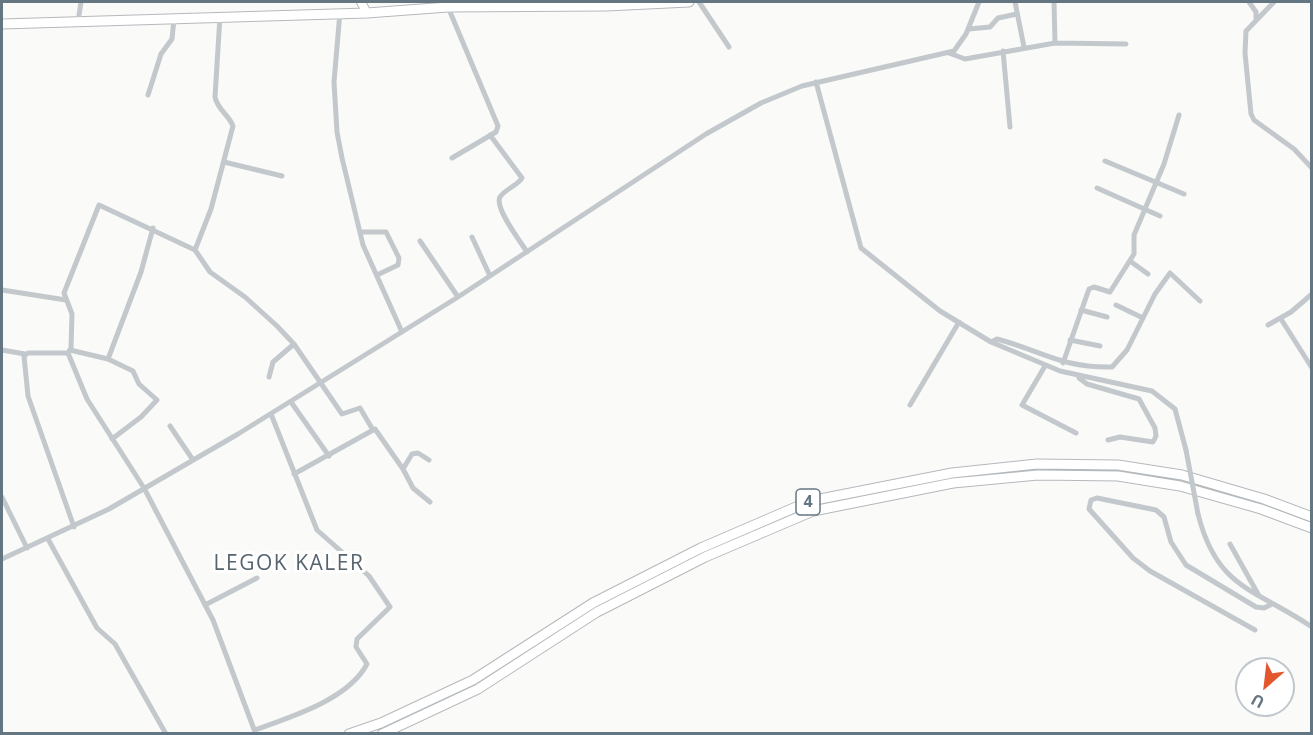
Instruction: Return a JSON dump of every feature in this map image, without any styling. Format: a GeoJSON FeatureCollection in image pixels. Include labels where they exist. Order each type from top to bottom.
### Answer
{"type":"FeatureCollection","features":[{"type":"Feature","properties":{"kind":"highway"},"geometry":{"type":"LineString","coordinates":[[2,24],[340,12],[367,13],[475,4],[688,2]]}},
{"type":"Feature","properties":{"kind":"highway","name":"4"},"geometry":{"type":"LineString","coordinates":[[349,734],[381,723],[473,680],[593,603],[701,548],[810,501],[952,473],[1037,464],[1118,465],[1182,476],[1264,499],[1311,517]]}},
{"type":"Feature","properties":{"kind":"highway","name":"4"},"geometry":{"type":"LineString","coordinates":[[382,734],[478,689],[597,612],[705,557],[813,511],[953,483],[1038,475],[1118,476],[1180,486],[1261,509],[1311,528]]}},
{"type":"Feature","properties":{"kind":"street"},"geometry":{"type":"LineString","coordinates":[[78,22],[81,2]]}},
{"type":"Feature","properties":{"kind":"street"},"geometry":{"type":"LineString","coordinates":[[361,2],[367,13]]}},
{"type":"Feature","properties":{"kind":"street"},"geometry":{"type":"LineString","coordinates":[[699,2],[729,47]]}},
{"type":"Feature","properties":{"kind":"street"},"geometry":{"type":"LineString","coordinates":[[2,559],[75,526],[271,414],[458,297],[706,134],[774,96],[816,82],[949,53],[959,46],[969,29],[979,2]]}},
{"type":"Feature","properties":{"kind":"street"},"geometry":{"type":"LineString","coordinates":[[1015,2],[1024,47]]}},
{"type":"Feature","properties":{"kind":"street"},"geometry":{"type":"LineString","coordinates":[[1054,2],[1055,44]]}},
{"type":"Feature","properties":{"kind":"street"},"geometry":{"type":"LineString","coordinates":[[1249,2],[1256,12],[1256,20]]}},
{"type":"Feature","properties":{"kind":"street"},"geometry":{"type":"LineString","coordinates":[[1274,2],[1246,32],[1245,53],[1251,114],[1254,120],[1294,150],[1311,168]]}},
{"type":"Feature","properties":{"kind":"street"},"geometry":{"type":"LineString","coordinates":[[448,7],[498,126],[496,132],[452,158]]}},
{"type":"Feature","properties":{"kind":"street"},"geometry":{"type":"LineString","coordinates":[[340,12],[334,82],[337,132],[360,232],[402,332]]}},
{"type":"Feature","properties":{"kind":"street"},"geometry":{"type":"LineString","coordinates":[[969,29],[990,27],[998,18],[1017,14]]}},
{"type":"Feature","properties":{"kind":"street"},"geometry":{"type":"LineString","coordinates":[[195,250],[224,162],[233,126],[229,115],[216,103],[215,98],[220,16]]}},
{"type":"Feature","properties":{"kind":"street"},"geometry":{"type":"LineString","coordinates":[[148,95],[161,54],[172,39],[174,19]]}},
{"type":"Feature","properties":{"kind":"street"},"geometry":{"type":"LineString","coordinates":[[949,53],[966,59],[1024,47],[1055,44],[1126,44]]}},
{"type":"Feature","properties":{"kind":"street"},"geometry":{"type":"LineString","coordinates":[[1003,51],[1010,127]]}},
{"type":"Feature","properties":{"kind":"street"},"geometry":{"type":"LineString","coordinates":[[816,82],[859,245],[902,282],[991,342],[1045,366],[1077,377],[1132,385],[1152,391],[1175,410],[1186,450],[1205,542],[1214,558],[1237,582],[1311,627]]}},
{"type":"Feature","properties":{"kind":"street"},"geometry":{"type":"LineString","coordinates":[[1063,363],[1089,289],[1094,287],[1110,292],[1134,254],[1134,236],[1146,210],[1179,115]]}},
{"type":"Feature","properties":{"kind":"street"},"geometry":{"type":"LineString","coordinates":[[490,135],[522,178],[501,196],[499,204],[527,252]]}},
{"type":"Feature","properties":{"kind":"street"},"geometry":{"type":"LineString","coordinates":[[1105,161],[1184,194]]}},
{"type":"Feature","properties":{"kind":"street"},"geometry":{"type":"LineString","coordinates":[[224,162],[282,176]]}},
{"type":"Feature","properties":{"kind":"street"},"geometry":{"type":"LineString","coordinates":[[1097,188],[1160,216]]}},
{"type":"Feature","properties":{"kind":"street"},"geometry":{"type":"LineString","coordinates":[[271,414],[283,439],[294,474],[317,530],[369,576],[390,607],[357,639],[356,647],[367,664],[338,693],[310,710],[256,732],[205,604],[144,488],[87,399],[69,352],[72,314],[64,293],[97,206],[104,206],[195,250],[210,272],[245,297],[294,344],[342,414],[360,408],[373,430],[378,431],[413,488],[430,502]]}},
{"type":"Feature","properties":{"kind":"street"},"geometry":{"type":"LineString","coordinates":[[108,359],[153,228]]}},
{"type":"Feature","properties":{"kind":"street"},"geometry":{"type":"LineString","coordinates":[[360,232],[386,232],[399,258],[398,265],[377,275]]}},
{"type":"Feature","properties":{"kind":"street"},"geometry":{"type":"LineString","coordinates":[[472,237],[490,276]]}},
{"type":"Feature","properties":{"kind":"street"},"geometry":{"type":"LineString","coordinates":[[420,241],[458,297]]}},
{"type":"Feature","properties":{"kind":"street"},"geometry":{"type":"LineString","coordinates":[[1130,261],[1148,274]]}},
{"type":"Feature","properties":{"kind":"street"},"geometry":{"type":"LineString","coordinates":[[991,342],[997,339],[1011,342],[1063,363],[1089,368],[1112,367],[1127,350],[1155,294],[1170,273],[1200,301]]}},
{"type":"Feature","properties":{"kind":"street"},"geometry":{"type":"LineString","coordinates":[[2,290],[66,300]]}},
{"type":"Feature","properties":{"kind":"street"},"geometry":{"type":"LineString","coordinates":[[1268,325],[1281,319],[1311,294]]}},
{"type":"Feature","properties":{"kind":"street"},"geometry":{"type":"LineString","coordinates":[[1116,305],[1143,318]]}},
{"type":"Feature","properties":{"kind":"street"},"geometry":{"type":"LineString","coordinates":[[1081,310],[1107,316]]}},
{"type":"Feature","properties":{"kind":"street"},"geometry":{"type":"LineString","coordinates":[[1281,319],[1311,368]]}},
{"type":"Feature","properties":{"kind":"street"},"geometry":{"type":"LineString","coordinates":[[910,405],[959,322]]}},
{"type":"Feature","properties":{"kind":"street"},"geometry":{"type":"LineString","coordinates":[[1070,340],[1100,345]]}},
{"type":"Feature","properties":{"kind":"street"},"geometry":{"type":"LineString","coordinates":[[269,377],[273,362],[294,344]]}},
{"type":"Feature","properties":{"kind":"street"},"geometry":{"type":"LineString","coordinates":[[2,350],[25,354],[69,352],[108,359],[133,371],[139,384],[157,400],[141,417],[112,439]]}},
{"type":"Feature","properties":{"kind":"street"},"geometry":{"type":"LineString","coordinates":[[25,354],[23,359],[28,396],[75,526]]}},
{"type":"Feature","properties":{"kind":"street"},"geometry":{"type":"LineString","coordinates":[[1045,366],[1022,405],[1076,433]]}},
{"type":"Feature","properties":{"kind":"street"},"geometry":{"type":"LineString","coordinates":[[1077,377],[1087,384],[1139,399],[1155,428],[1156,436],[1153,442],[1120,438],[1108,440]]}},
{"type":"Feature","properties":{"kind":"street"},"geometry":{"type":"LineString","coordinates":[[291,402],[329,456]]}},
{"type":"Feature","properties":{"kind":"street"},"geometry":{"type":"LineString","coordinates":[[170,426],[193,460]]}},
{"type":"Feature","properties":{"kind":"street"},"geometry":{"type":"LineString","coordinates":[[294,474],[373,430]]}},
{"type":"Feature","properties":{"kind":"street"},"geometry":{"type":"LineString","coordinates":[[403,469],[412,453],[418,453],[429,460]]}},
{"type":"Feature","properties":{"kind":"street"},"geometry":{"type":"LineString","coordinates":[[2,497],[27,548]]}},
{"type":"Feature","properties":{"kind":"street"},"geometry":{"type":"LineString","coordinates":[[1256,630],[1160,576],[1133,558],[1089,509],[1091,500],[1097,498],[1156,510],[1164,517],[1171,542],[1186,565],[1256,607],[1264,608],[1272,604]]}},
{"type":"Feature","properties":{"kind":"street"},"geometry":{"type":"LineString","coordinates":[[48,539],[97,628],[116,644],[165,734]]}},
{"type":"Feature","properties":{"kind":"street"},"geometry":{"type":"LineString","coordinates":[[1230,544],[1259,596]]}},
{"type":"Feature","properties":{"kind":"street"},"geometry":{"type":"LineString","coordinates":[[205,604],[257,578]]}},
{"type":"Feature","properties":{"kind":"district","name":"LEGOK KALER"},"geometry":{"type":"Point","coordinates":[289,564]}}]}
